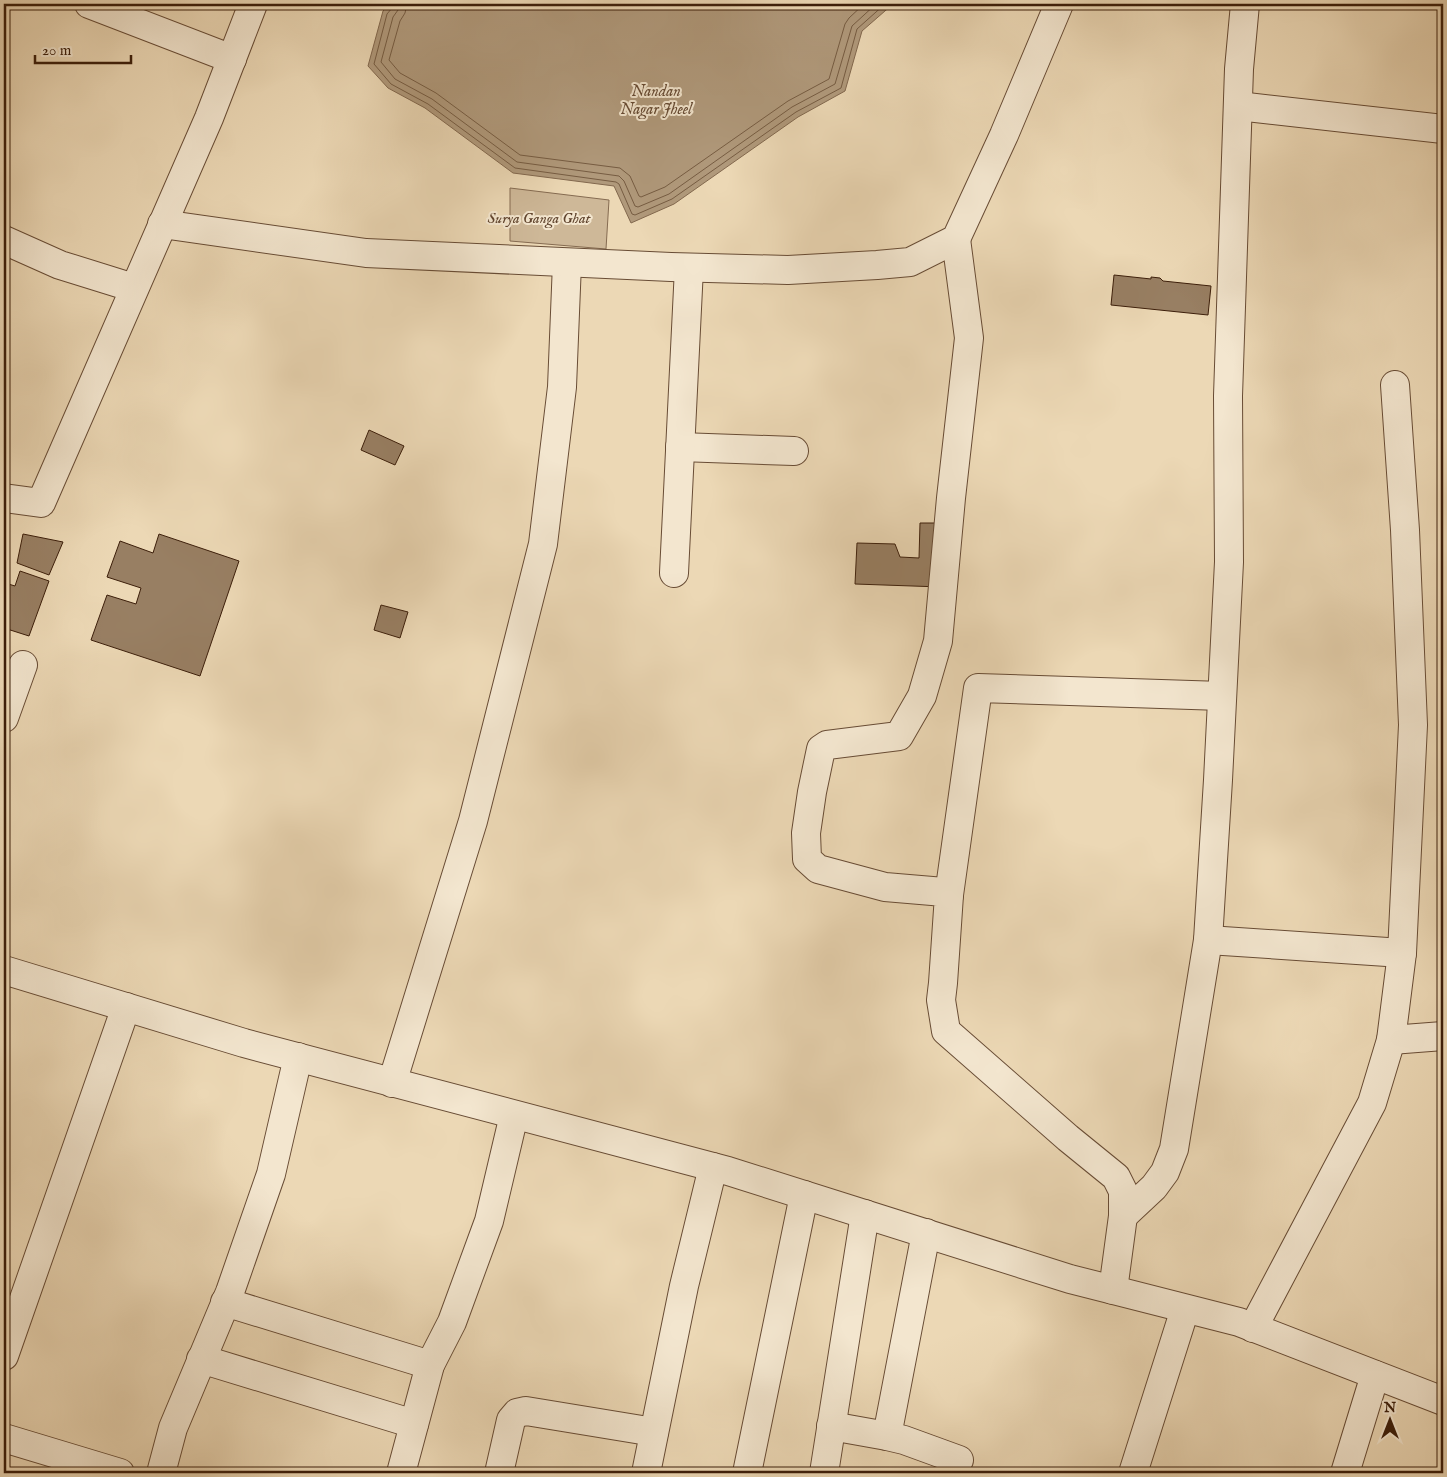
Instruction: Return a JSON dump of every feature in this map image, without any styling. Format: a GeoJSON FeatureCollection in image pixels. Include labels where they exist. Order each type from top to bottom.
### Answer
{"type":"FeatureCollection","features":[{"type":"Feature","properties":{"kind":"street"},"geometry":{"type":"LineString","coordinates":[[89,4],[232,58]]}},
{"type":"Feature","properties":{"kind":"street"},"geometry":{"type":"LineString","coordinates":[[4,498],[42,503],[209,118],[253,4]]}},
{"type":"Feature","properties":{"kind":"street"},"geometry":{"type":"LineString","coordinates":[[949,896],[944,892],[884,888],[818,869],[807,859],[806,833],[821,749],[827,745],[899,736],[922,696],[938,641],[951,498],[969,338],[956,239],[1004,135],[1059,4]]}},
{"type":"Feature","properties":{"kind":"street"},"geometry":{"type":"LineString","coordinates":[[1124,1216],[1154,1187],[1164,1172],[1174,1149],[1208,940],[1229,562],[1228,396],[1239,69],[1245,4]]}},
{"type":"Feature","properties":{"kind":"street"},"geometry":{"type":"LineString","coordinates":[[1238,106],[1443,129]]}},
{"type":"Feature","properties":{"kind":"street"},"geometry":{"type":"LineString","coordinates":[[162,224],[366,253],[689,268],[788,270],[910,262],[956,239]]}},
{"type":"Feature","properties":{"kind":"street"},"geometry":{"type":"LineString","coordinates":[[4,240],[60,265],[134,288]]}},
{"type":"Feature","properties":{"kind":"street"},"geometry":{"type":"LineString","coordinates":[[392,1083],[473,821],[543,544],[562,387],[567,263]]}},
{"type":"Feature","properties":{"kind":"street"},"geometry":{"type":"LineString","coordinates":[[674,573],[689,268]]}},
{"type":"Feature","properties":{"kind":"street"},"geometry":{"type":"LineString","coordinates":[[1253,1328],[1372,1103],[1391,1040],[1402,952],[1413,725],[1405,530],[1395,385]]}},
{"type":"Feature","properties":{"kind":"street"},"geometry":{"type":"LineString","coordinates":[[680,447],[794,451]]}},
{"type":"Feature","properties":{"kind":"street"},"geometry":{"type":"LineString","coordinates":[[4,718],[23,665]]}},
{"type":"Feature","properties":{"kind":"street"},"geometry":{"type":"LineString","coordinates":[[1113,1290],[1124,1216],[1124,1191],[1116,1177],[1054,1126],[946,1031],[941,1000],[949,896],[978,688],[1222,696]]}},
{"type":"Feature","properties":{"kind":"street"},"geometry":{"type":"LineString","coordinates":[[1208,940],[1402,952]]}},
{"type":"Feature","properties":{"kind":"street"},"geometry":{"type":"LineString","coordinates":[[4,970],[244,1043],[713,1167],[804,1194],[1040,1270],[1239,1322],[1443,1400]]}},
{"type":"Feature","properties":{"kind":"street"},"geometry":{"type":"LineString","coordinates":[[4,1356],[126,1007]]}},
{"type":"Feature","properties":{"kind":"street"},"geometry":{"type":"LineString","coordinates":[[1391,1040],[1443,1036]]}},
{"type":"Feature","properties":{"kind":"street"},"geometry":{"type":"LineString","coordinates":[[161,1473],[173,1428],[230,1292],[271,1174],[298,1057]]}},
{"type":"Feature","properties":{"kind":"street"},"geometry":{"type":"LineString","coordinates":[[401,1473],[430,1365],[452,1322],[489,1221],[514,1115]]}},
{"type":"Feature","properties":{"kind":"street"},"geometry":{"type":"LineString","coordinates":[[646,1473],[684,1286],[713,1167]]}},
{"type":"Feature","properties":{"kind":"street"},"geometry":{"type":"LineString","coordinates":[[747,1473],[804,1194]]}},
{"type":"Feature","properties":{"kind":"street"},"geometry":{"type":"LineString","coordinates":[[824,1473],[865,1214]]}},
{"type":"Feature","properties":{"kind":"street"},"geometry":{"type":"LineString","coordinates":[[887,1436],[926,1234]]}},
{"type":"Feature","properties":{"kind":"street"},"geometry":{"type":"LineString","coordinates":[[225,1302],[430,1365]]}},
{"type":"Feature","properties":{"kind":"street"},"geometry":{"type":"LineString","coordinates":[[1133,1473],[1185,1309]]}},
{"type":"Feature","properties":{"kind":"street"},"geometry":{"type":"LineString","coordinates":[[201,1359],[414,1424]]}},
{"type":"Feature","properties":{"kind":"street"},"geometry":{"type":"LineString","coordinates":[[1345,1473],[1375,1375]]}},
{"type":"Feature","properties":{"kind":"street"},"geometry":{"type":"LineString","coordinates":[[498,1473],[512,1420],[517,1413],[526,1411],[654,1432]]}},
{"type":"Feature","properties":{"kind":"street"},"geometry":{"type":"LineString","coordinates":[[831,1426],[904,1440],[959,1460]]}},
{"type":"Feature","properties":{"kind":"street"},"geometry":{"type":"LineString","coordinates":[[4,1438],[120,1473]]}},
{"type":"Feature","properties":{"kind":"green space","name":"Surya Ganga Ghat"},"geometry":{"type":"Polygon","coordinates":[[[510,188],[609,200],[606,249],[510,241],[510,188]]]}},
{"type":"Feature","properties":{"kind":"water","name":"Nandan Nagar Jheel"},"geometry":{"type":"Polygon","coordinates":[[[390,4],[893,4],[862,31],[845,91],[798,117],[674,204],[631,223],[614,186],[513,173],[425,108],[388,88],[368,66],[383,11],[390,4]]]}},
{"type":"Feature","properties":{"kind":"building"},"geometry":{"type":"Polygon","coordinates":[[[1114,275],[1151,279],[1151,277],[1160,278],[1163,281],[1211,286],[1208,315],[1111,305],[1114,275]]]}},
{"type":"Feature","properties":{"kind":"building"},"geometry":{"type":"Polygon","coordinates":[[[369,430],[404,446],[395,465],[361,450],[369,430]]]}},
{"type":"Feature","properties":{"kind":"building"},"geometry":{"type":"Polygon","coordinates":[[[920,523],[943,523],[941,587],[855,584],[857,543],[895,544],[900,557],[919,558],[920,523]]]}},
{"type":"Feature","properties":{"kind":"building"},"geometry":{"type":"Polygon","coordinates":[[[23,534],[63,542],[49,575],[17,563],[23,534]]]}},
{"type":"Feature","properties":{"kind":"building"},"geometry":{"type":"Polygon","coordinates":[[[159,534],[239,561],[200,676],[91,640],[107,595],[136,604],[141,588],[107,577],[120,541],[153,553],[159,534]]]}},
{"type":"Feature","properties":{"kind":"building"},"geometry":{"type":"Polygon","coordinates":[[[20,571],[49,581],[29,636],[4,628],[5,583],[15,586],[20,571]]]}},
{"type":"Feature","properties":{"kind":"building"},"geometry":{"type":"Polygon","coordinates":[[[381,605],[408,612],[400,638],[374,630],[381,605]]]}}]}
